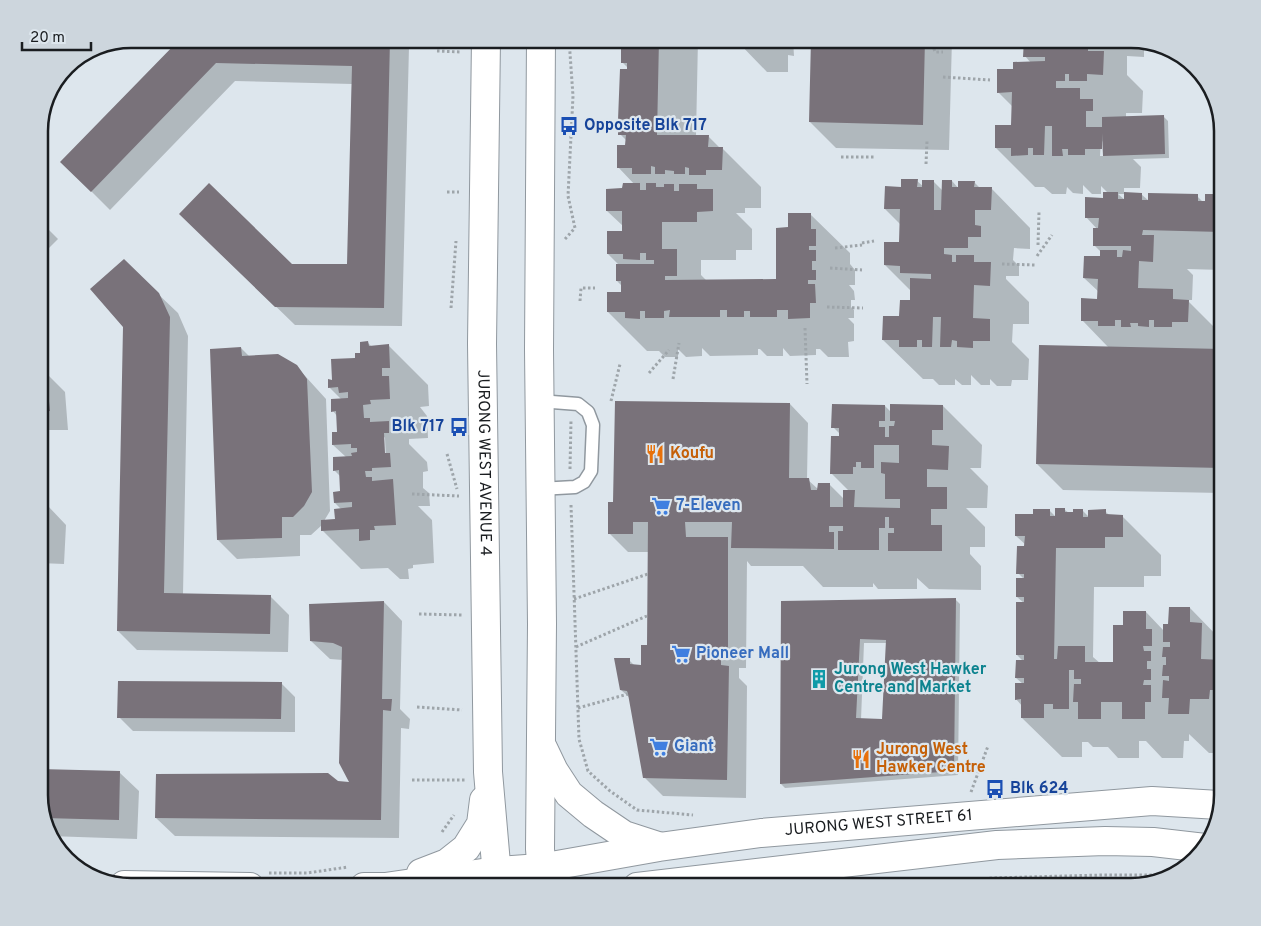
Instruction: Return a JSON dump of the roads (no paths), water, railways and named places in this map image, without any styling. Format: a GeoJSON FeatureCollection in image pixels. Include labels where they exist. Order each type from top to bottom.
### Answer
{"type":"FeatureCollection","features":[{"type":"Feature","properties":{"kind":"main road","name":"JURONG WEST AVENUE 4"},"geometry":{"type":"LineString","coordinates":[[486,48],[482,344],[486,616],[477,776],[497,878]]}},
{"type":"Feature","properties":{"kind":"main road"},"geometry":{"type":"LineString","coordinates":[[541,48],[539,401],[542,624],[542,878]]}},
{"type":"Feature","properties":{"kind":"main road"},"geometry":{"type":"LineString","coordinates":[[541,744],[554,771],[569,794],[593,814],[624,834],[659,846]]}},
{"type":"Feature","properties":{"kind":"main road"},"geometry":{"type":"LineString","coordinates":[[408,878],[447,863],[466,848],[481,824],[477,776]]}},
{"type":"Feature","properties":{"kind":"main road","name":"JURONG WEST STREET 61"},"geometry":{"type":"LineString","coordinates":[[542,878],[659,846],[761,832],[1152,800],[1213,805]]}},
{"type":"Feature","properties":{"kind":"main road","name":"JURONG WEST STREET 61"},"geometry":{"type":"LineString","coordinates":[[721,878],[997,845],[1105,841],[1153,842],[1195,847]]}},
{"type":"Feature","properties":{"kind":"lane"},"geometry":{"type":"LineString","coordinates":[[539,401],[578,404],[588,412],[593,425],[591,471],[584,482],[575,487],[540,489]]}},
{"type":"Feature","properties":{"kind":"place","name":"Opposite Blk 717"},"geometry":{"type":"Point","coordinates":[569,126]}},
{"type":"Feature","properties":{"kind":"place","name":"Blk 717"},"geometry":{"type":"Point","coordinates":[459,427]}},
{"type":"Feature","properties":{"kind":"place","name":"Koufu"},"geometry":{"type":"Point","coordinates":[655,454]}},
{"type":"Feature","properties":{"kind":"place","name":"7-Eleven"},"geometry":{"type":"Point","coordinates":[661,506]}},
{"type":"Feature","properties":{"kind":"place","name":"Pioneer Mall"},"geometry":{"type":"Point","coordinates":[681,654]}},
{"type":"Feature","properties":{"kind":"place","name":"Jurong West Hawker Centre and Market"},"geometry":{"type":"Point","coordinates":[819,679]}},
{"type":"Feature","properties":{"kind":"place","name":"Giant"},"geometry":{"type":"Point","coordinates":[659,747]}},
{"type":"Feature","properties":{"kind":"place","name":"Jurong West Hawker Centre"},"geometry":{"type":"Point","coordinates":[861,759]}},
{"type":"Feature","properties":{"kind":"place","name":"Blk 624"},"geometry":{"type":"Point","coordinates":[995,789]}}]}
